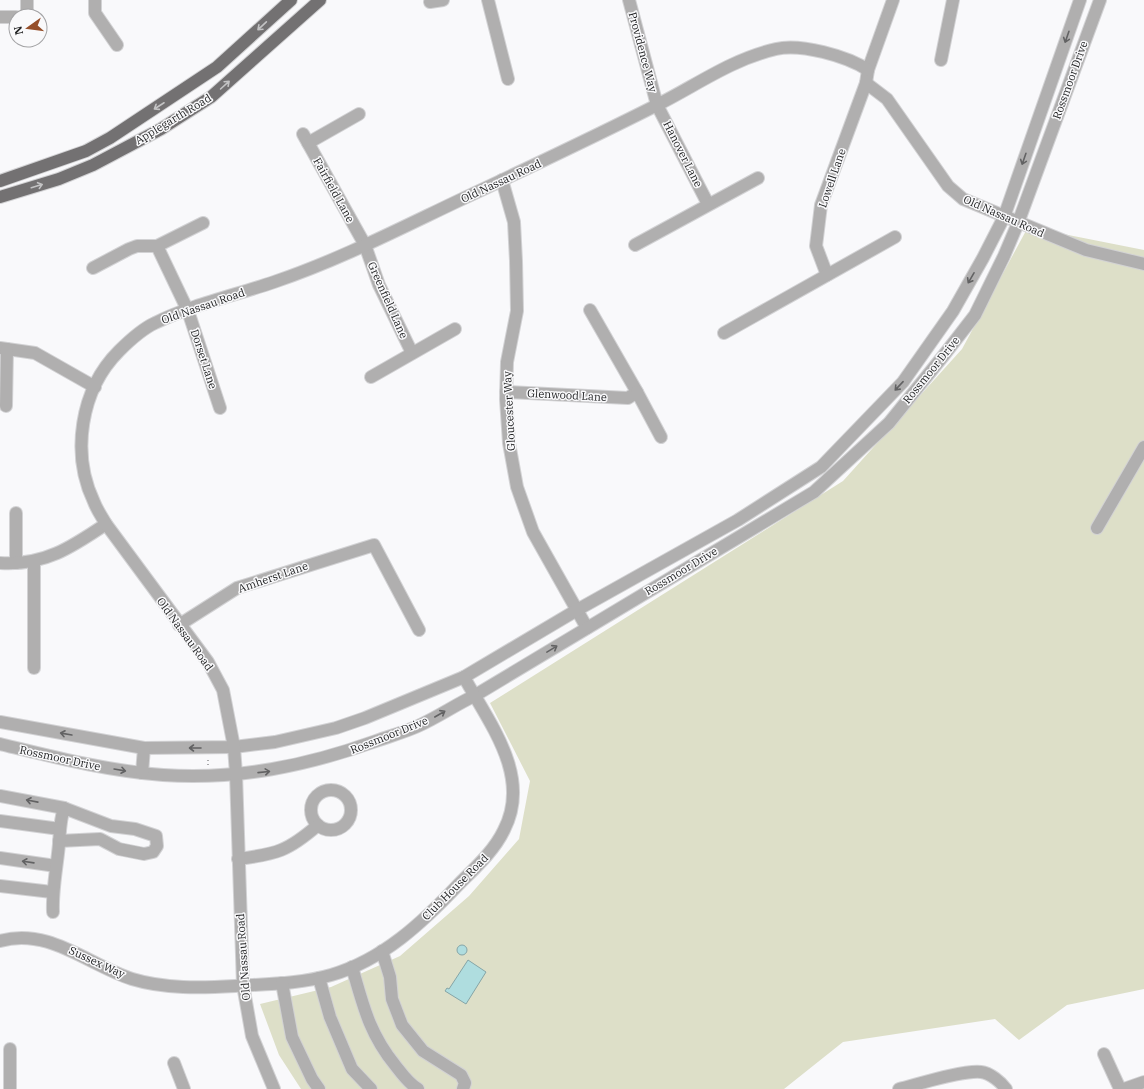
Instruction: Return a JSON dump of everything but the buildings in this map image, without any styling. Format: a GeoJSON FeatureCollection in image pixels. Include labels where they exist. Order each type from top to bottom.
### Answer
{"type":"FeatureCollection","features":[{"type":"Feature","properties":{"kind":"main road","name":"Applegarth Road"},"geometry":{"type":"LineString","coordinates":[[0,181],[86,151],[110,138],[217,68],[291,0]]}},
{"type":"Feature","properties":{"kind":"main road","name":"Applegarth Road"},"geometry":{"type":"LineString","coordinates":[[0,197],[59,179],[93,165],[161,129],[211,97],[320,0]]}},
{"type":"Feature","properties":{"kind":"street"},"geometry":{"type":"LineString","coordinates":[[95,0],[95,13],[116,45]]}},
{"type":"Feature","properties":{"kind":"street"},"geometry":{"type":"LineString","coordinates":[[430,2],[443,0]]}},
{"type":"Feature","properties":{"kind":"street"},"geometry":{"type":"LineString","coordinates":[[488,0],[508,79]]}},
{"type":"Feature","properties":{"kind":"street","name":"Providence Way"},"geometry":{"type":"LineString","coordinates":[[629,0],[657,105]]}},
{"type":"Feature","properties":{"kind":"street"},"geometry":{"type":"LineString","coordinates":[[868,70],[893,0]]}},
{"type":"Feature","properties":{"kind":"street"},"geometry":{"type":"LineString","coordinates":[[941,60],[952,0]]}},
{"type":"Feature","properties":{"kind":"street","name":"Rossmoor Drive"},"geometry":{"type":"LineString","coordinates":[[0,722],[144,748],[234,747],[275,742],[336,728],[365,718],[464,677],[577,610],[738,520],[821,467],[903,382],[953,311],[983,258],[1004,217],[1080,0]]}},
{"type":"Feature","properties":{"kind":"street","name":"Rossmoor Drive"},"geometry":{"type":"LineString","coordinates":[[0,744],[77,762],[142,773],[164,775],[236,774],[271,771],[344,753],[419,726],[474,696],[814,492],[888,423],[944,355],[974,315],[1004,256],[1018,223],[1100,0]]}},
{"type":"Feature","properties":{"kind":"street","name":"Old Nassau Road"},"geometry":{"type":"LineString","coordinates":[[274,1089],[252,1036],[243,985],[236,774],[234,747],[223,690],[208,662],[179,625],[106,524],[93,502],[81,457],[85,411],[95,387],[106,367],[118,352],[152,324],[326,264],[657,105],[729,65],[778,49],[797,48],[832,54],[868,70]]}},
{"type":"Feature","properties":{"kind":"street","name":"Lowell Lane"},"geometry":{"type":"LineString","coordinates":[[828,275],[816,246],[821,206],[866,83],[868,70]]}},
{"type":"Feature","properties":{"kind":"street","name":"Old Nassau Road"},"geometry":{"type":"LineString","coordinates":[[866,83],[887,99],[948,186],[963,199],[1086,250],[1144,264]]}},
{"type":"Feature","properties":{"kind":"street","name":"Hanover Lane"},"geometry":{"type":"LineString","coordinates":[[657,105],[708,204]]}},
{"type":"Feature","properties":{"kind":"street","name":"Fairfield Lane"},"geometry":{"type":"LineString","coordinates":[[359,114],[305,138],[365,246]]}},
{"type":"Feature","properties":{"kind":"street"},"geometry":{"type":"LineString","coordinates":[[635,245],[758,178]]}},
{"type":"Feature","properties":{"kind":"street","name":"Gloucester Way"},"geometry":{"type":"LineString","coordinates":[[502,180],[514,222],[516,261],[517,311],[507,362],[506,392],[509,443],[517,487],[533,532],[588,628]]}},
{"type":"Feature","properties":{"kind":"street"},"geometry":{"type":"LineString","coordinates":[[93,268],[133,248],[156,246],[203,223]]}},
{"type":"Feature","properties":{"kind":"street"},"geometry":{"type":"LineString","coordinates":[[724,333],[895,237]]}},
{"type":"Feature","properties":{"kind":"street","name":"Dorset Lane"},"geometry":{"type":"LineString","coordinates":[[156,246],[188,311],[220,408]]}},
{"type":"Feature","properties":{"kind":"street","name":"Greenfield Lane"},"geometry":{"type":"LineString","coordinates":[[365,246],[379,284],[412,354]]}},
{"type":"Feature","properties":{"kind":"street"},"geometry":{"type":"LineString","coordinates":[[590,310],[633,395],[661,436]]}},
{"type":"Feature","properties":{"kind":"street"},"geometry":{"type":"LineString","coordinates":[[371,377],[455,329]]}},
{"type":"Feature","properties":{"kind":"street"},"geometry":{"type":"LineString","coordinates":[[6,406],[3,348],[35,354],[95,387]]}},
{"type":"Feature","properties":{"kind":"street","name":"Glenwood Lane"},"geometry":{"type":"LineString","coordinates":[[506,392],[633,395]]}},
{"type":"Feature","properties":{"kind":"street"},"geometry":{"type":"LineString","coordinates":[[1098,528],[1144,447]]}},
{"type":"Feature","properties":{"kind":"street"},"geometry":{"type":"LineString","coordinates":[[16,513],[16,563]]}},
{"type":"Feature","properties":{"kind":"street"},"geometry":{"type":"LineString","coordinates":[[0,563],[34,562],[72,547],[106,524]]}},
{"type":"Feature","properties":{"kind":"street","name":"Amherst Lane"},"geometry":{"type":"LineString","coordinates":[[179,625],[237,588],[374,545],[419,630]]}},
{"type":"Feature","properties":{"kind":"street"},"geometry":{"type":"LineString","coordinates":[[34,562],[34,668]]}},
{"type":"Feature","properties":{"kind":"street","name":"Club House Road"},"geometry":{"type":"LineString","coordinates":[[243,985],[282,983],[331,976],[382,952],[398,942],[453,891],[491,852],[505,830],[512,807],[514,783],[506,754],[464,677]]}},
{"type":"Feature","properties":{"kind":"street"},"geometry":{"type":"LineString","coordinates":[[142,773],[144,748]]}},
{"type":"Feature","properties":{"kind":"street"},"geometry":{"type":"LineString","coordinates":[[0,796],[64,808],[108,824],[156,836],[157,846],[153,852],[144,854],[119,849],[100,839],[60,835],[0,821]]}},
{"type":"Feature","properties":{"kind":"street"},"geometry":{"type":"LineString","coordinates":[[53,912],[52,892],[61,817],[64,808]]}},
{"type":"Feature","properties":{"kind":"street"},"geometry":{"type":"LineString","coordinates":[[100,839],[108,824]]}},
{"type":"Feature","properties":{"kind":"street"},"geometry":{"type":"LineString","coordinates":[[238,859],[262,856],[282,851],[301,840],[318,825]]}},
{"type":"Feature","properties":{"kind":"street"},"geometry":{"type":"LineString","coordinates":[[0,858],[56,866]]}},
{"type":"Feature","properties":{"kind":"street"},"geometry":{"type":"LineString","coordinates":[[0,886],[52,892]]}},
{"type":"Feature","properties":{"kind":"street","name":"Sussex Way"},"geometry":{"type":"LineString","coordinates":[[0,941],[17,938],[42,940],[69,949],[104,968],[126,976],[166,985],[204,988],[243,985]]}},
{"type":"Feature","properties":{"kind":"street"},"geometry":{"type":"LineString","coordinates":[[382,952],[390,977],[392,999],[402,1025],[423,1051],[461,1075],[465,1083],[463,1089]]}},
{"type":"Feature","properties":{"kind":"street"},"geometry":{"type":"LineString","coordinates":[[352,967],[365,1015],[381,1048],[410,1083],[418,1089]]}},
{"type":"Feature","properties":{"kind":"street"},"geometry":{"type":"LineString","coordinates":[[319,978],[330,1016],[352,1069],[371,1089]]}},
{"type":"Feature","properties":{"kind":"street"},"geometry":{"type":"LineString","coordinates":[[282,983],[292,1037],[312,1079],[319,1089]]}},
{"type":"Feature","properties":{"kind":"street"},"geometry":{"type":"LineString","coordinates":[[10,1049],[10,1089]]}},
{"type":"Feature","properties":{"kind":"street"},"geometry":{"type":"LineString","coordinates":[[1104,1054],[1120,1089]]}},
{"type":"Feature","properties":{"kind":"street"},"geometry":{"type":"LineString","coordinates":[[174,1063],[184,1089]]}},
{"type":"Feature","properties":{"kind":"street"},"geometry":{"type":"LineString","coordinates":[[899,1089],[965,1073],[982,1072],[992,1076],[1006,1089]]}},
{"type":"Feature","properties":{"kind":"street"},"geometry":{"type":"LineString","coordinates":[[1124,1089],[1144,1082]]}},
{"type":"Feature","properties":{"kind":"green space"},"geometry":{"type":"Polygon","coordinates":[[[1028,227],[1144,250],[1144,989],[1067,1005],[1019,1040],[995,1019],[843,1042],[784,1089],[301,1089],[279,1055],[260,1004],[331,987],[400,956],[469,896],[519,839],[530,781],[490,703],[843,481],[962,349],[1028,227]]]}},
{"type":"Feature","properties":{"kind":"water"},"geometry":{"type":"Polygon","coordinates":[[[460,945],[464,945],[466,946],[466,954],[460,955],[457,952],[457,948],[460,945]]]}},
{"type":"Feature","properties":{"kind":"water"},"geometry":{"type":"Polygon","coordinates":[[[468,960],[486,972],[466,1004],[445,991],[447,988],[449,989],[468,960]]]}}]}
